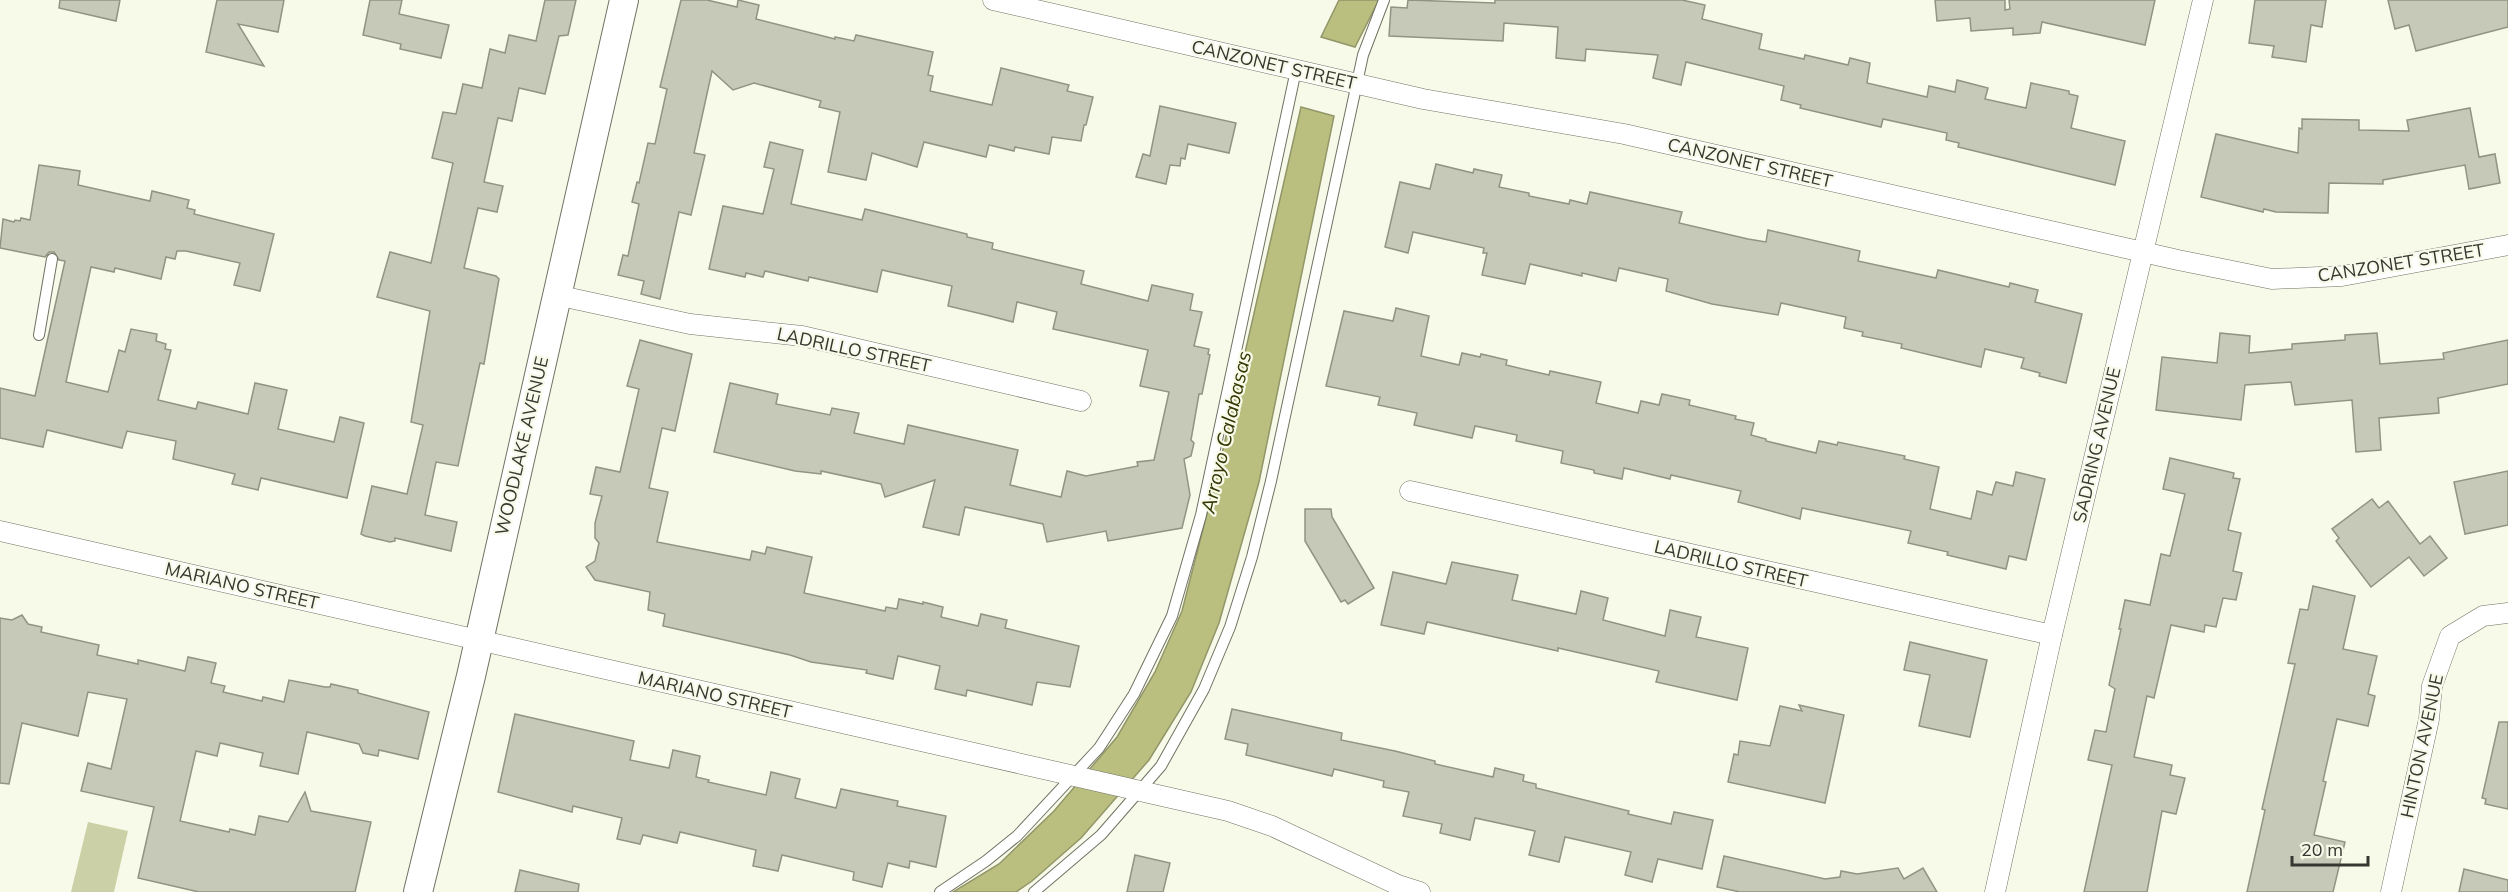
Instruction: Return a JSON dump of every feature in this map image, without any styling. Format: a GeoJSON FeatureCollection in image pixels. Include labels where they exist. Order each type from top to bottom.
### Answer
{"type":"FeatureCollection","features":[{"type":"Feature","properties":{"kind":"street","name":"WOODLAKE AVENUE"},"geometry":{"type":"LineString","coordinates":[[418,892],[479,641],[624,0]]}},
{"type":"Feature","properties":{"kind":"street","name":"CANZONET STREET"},"geometry":{"type":"LineString","coordinates":[[993,0],[1423,99],[1624,134],[2272,279],[2342,276],[2508,245]]}},
{"type":"Feature","properties":{"kind":"street","name":"SADRING AVENUE"},"geometry":{"type":"LineString","coordinates":[[1995,892],[2052,635],[2203,0]]}},
{"type":"Feature","properties":{"kind":"street","name":"LADRILLO STREET"},"geometry":{"type":"LineString","coordinates":[[556,295],[690,324],[802,336],[1081,401]]}},
{"type":"Feature","properties":{"kind":"street","name":"LADRILLO STREET"},"geometry":{"type":"LineString","coordinates":[[1410,492],[2052,635]]}},
{"type":"Feature","properties":{"kind":"street","name":"MARIANO STREET"},"geometry":{"type":"LineString","coordinates":[[0,531],[1228,811],[1272,826],[1398,885],[1420,892]]}},
{"type":"Feature","properties":{"kind":"street","name":"HINTON AVENUE"},"geometry":{"type":"LineString","coordinates":[[2391,892],[2429,719],[2432,686],[2450,636],[2483,616],[2508,613]]}},
{"type":"Feature","properties":{"kind":"lane"},"geometry":{"type":"LineString","coordinates":[[1034,892],[1101,835],[1139,792],[1168,754],[1204,689],[1230,627],[1252,557],[1271,481],[1363,55],[1384,0]]}},
{"type":"Feature","properties":{"kind":"lane"},"geometry":{"type":"LineString","coordinates":[[940,892],[1017,837],[1100,748],[1134,694],[1172,616],[1201,515],[1296,70]]}},
{"type":"Feature","properties":{"kind":"lane"},"geometry":{"type":"LineString","coordinates":[[39,335],[52,259]]}},
{"type":"Feature","properties":{"kind":"shaded area"},"geometry":{"type":"Polygon","coordinates":[[[1339,0],[1379,0],[1355,47],[1321,37],[1339,0]]]}},
{"type":"Feature","properties":{"kind":"shaded area"},"geometry":{"type":"Polygon","coordinates":[[[1301,107],[1334,116],[1259,482],[1219,623],[1191,692],[1149,760],[1081,838],[1032,881],[1016,892],[953,892],[999,864],[1054,811],[1117,737],[1155,672],[1182,611],[1219,467],[1301,107]]]}},
{"type":"Feature","properties":{"kind":"shaded area"},"geometry":{"type":"Polygon","coordinates":[[[88,822],[128,831],[114,892],[71,892],[88,822]]]}},
{"type":"Feature","properties":{"kind":"building"},"geometry":{"type":"Polygon","coordinates":[[[60,0],[120,0],[116,21],[59,8],[60,0]]]}},
{"type":"Feature","properties":{"kind":"building"},"geometry":{"type":"Polygon","coordinates":[[[217,0],[284,0],[278,32],[238,24],[264,66],[206,52],[217,0]]]}},
{"type":"Feature","properties":{"kind":"building"},"geometry":{"type":"Polygon","coordinates":[[[370,0],[402,0],[399,14],[449,25],[441,58],[400,49],[401,44],[363,35],[370,0]]]}},
{"type":"Feature","properties":{"kind":"building"},"geometry":{"type":"Polygon","coordinates":[[[545,0],[576,0],[568,35],[559,36],[545,94],[519,88],[512,121],[498,118],[484,182],[503,186],[497,212],[478,208],[464,268],[496,276],[499,279],[484,364],[480,363],[458,466],[436,462],[425,515],[457,522],[451,551],[395,538],[395,541],[390,542],[365,536],[361,534],[372,486],[407,494],[423,425],[411,422],[430,311],[377,297],[390,252],[431,263],[453,163],[432,158],[443,112],[456,114],[463,84],[482,88],[490,49],[505,53],[509,35],[536,41],[545,0]]]}},
{"type":"Feature","properties":{"kind":"building"},"geometry":{"type":"Polygon","coordinates":[[[681,0],[707,0],[737,7],[738,0],[759,5],[756,19],[835,39],[835,37],[854,41],[856,35],[933,52],[928,75],[933,76],[930,91],[992,105],[1001,68],[1069,85],[1067,91],[1093,97],[1081,141],[1052,137],[1049,154],[1015,147],[1014,151],[989,145],[986,157],[924,142],[917,167],[872,153],[866,180],[828,172],[840,112],[819,107],[821,101],[754,83],[733,90],[712,71],[694,153],[705,155],[691,215],[679,212],[660,299],[641,294],[644,281],[618,275],[623,255],[628,256],[639,204],[632,202],[648,143],[655,144],[667,89],[660,87],[681,0]]]}},
{"type":"Feature","properties":{"kind":"building"},"geometry":{"type":"Polygon","coordinates":[[[1408,0],[1495,3],[1495,0],[1682,0],[1705,5],[1702,19],[1762,34],[1759,49],[1804,59],[1805,55],[1848,65],[1850,58],[1870,63],[1867,83],[1927,97],[1929,86],[1955,92],[1957,80],[1988,88],[1985,99],[2026,108],[2031,83],[2069,91],[2069,94],[2078,96],[2071,128],[2125,141],[2115,185],[1958,147],[1959,143],[1946,140],[1947,133],[1883,119],[1881,127],[1800,108],[1801,105],[1781,100],[1784,86],[1686,62],[1681,85],[1653,78],[1658,55],[1586,49],[1585,61],[1556,58],[1558,27],[1504,23],[1503,41],[1389,36],[1391,7],[1407,8],[1408,0]]]}},
{"type":"Feature","properties":{"kind":"building"},"geometry":{"type":"Polygon","coordinates":[[[1935,0],[2005,0],[2005,10],[2010,9],[2009,0],[2155,0],[2145,45],[2042,22],[2040,33],[2013,35],[2013,28],[1971,31],[1970,18],[1937,21],[1935,0]]]}},
{"type":"Feature","properties":{"kind":"building"},"geometry":{"type":"Polygon","coordinates":[[[2255,0],[2326,0],[2322,27],[2311,25],[2306,62],[2272,57],[2274,46],[2249,43],[2255,0]]]}},
{"type":"Feature","properties":{"kind":"building"},"geometry":{"type":"Polygon","coordinates":[[[2388,0],[2508,0],[2508,27],[2416,51],[2409,25],[2395,29],[2388,0]]]}},
{"type":"Feature","properties":{"kind":"building"},"geometry":{"type":"Polygon","coordinates":[[[1160,106],[1236,123],[1229,153],[1188,144],[1185,159],[1181,158],[1180,166],[1170,165],[1166,184],[1136,177],[1143,154],[1150,156],[1160,106]]]}},
{"type":"Feature","properties":{"kind":"building"},"geometry":{"type":"Polygon","coordinates":[[[2470,108],[2479,157],[2495,154],[2500,183],[2469,189],[2465,165],[2383,180],[2383,184],[2329,183],[2328,213],[2276,212],[2264,209],[2263,212],[2201,197],[2216,134],[2298,153],[2299,128],[2302,129],[2302,119],[2359,120],[2359,130],[2409,131],[2407,120],[2470,108]]]}},
{"type":"Feature","properties":{"kind":"building"},"geometry":{"type":"Polygon","coordinates":[[[770,142],[803,150],[791,204],[862,220],[865,209],[967,234],[967,237],[993,243],[992,249],[1084,271],[1081,284],[1148,301],[1152,285],[1193,294],[1190,310],[1202,312],[1194,346],[1209,349],[1208,354],[1210,355],[1202,394],[1199,394],[1191,440],[1194,443],[1191,456],[1184,459],[1190,495],[1182,528],[1108,541],[1106,531],[1047,542],[1043,524],[965,507],[959,535],[923,527],[935,480],[885,497],[881,484],[821,471],[821,474],[795,471],[714,452],[730,383],[778,394],[776,404],[830,415],[832,408],[859,413],[854,433],[904,444],[908,425],[1018,450],[1010,485],[1061,497],[1067,471],[1086,476],[1138,466],[1137,462],[1154,460],[1169,392],[1140,386],[1148,350],[1053,329],[1057,312],[1017,302],[1013,322],[948,306],[952,286],[882,270],[877,292],[809,277],[808,281],[765,271],[763,277],[746,273],[745,277],[709,269],[723,206],[763,214],[774,169],[764,167],[770,142]]]}},
{"type":"Feature","properties":{"kind":"building"},"geometry":{"type":"Polygon","coordinates":[[[1436,164],[1473,173],[1474,169],[1502,175],[1499,187],[1529,193],[1529,196],[1569,204],[1570,200],[1587,204],[1590,192],[1682,212],[1679,223],[1748,239],[1766,242],[1768,230],[1860,251],[1858,261],[1936,278],[1938,270],[2009,287],[2010,283],[2038,290],[2035,302],[2082,314],[2066,383],[2039,376],[2040,373],[2021,368],[2024,358],[1985,349],[1981,367],[1901,348],[1902,344],[1862,336],[1863,332],[1844,328],[1846,317],[1781,303],[1778,315],[1712,304],[1666,291],[1668,279],[1619,268],[1616,281],[1530,264],[1525,284],[1482,275],[1487,253],[1483,253],[1484,248],[1413,232],[1408,253],[1385,247],[1400,182],[1430,189],[1436,164]]]}},
{"type":"Feature","properties":{"kind":"building"},"geometry":{"type":"Polygon","coordinates":[[[39,165],[80,171],[78,185],[150,201],[152,191],[189,200],[187,208],[195,210],[194,214],[274,234],[260,291],[234,285],[240,263],[186,251],[177,251],[175,259],[166,257],[161,279],[115,268],[114,272],[91,267],[66,382],[108,392],[119,350],[125,352],[131,329],[157,334],[156,341],[166,344],[165,349],[171,350],[158,400],[196,409],[198,402],[248,414],[255,383],[287,390],[278,429],[334,442],[340,417],[364,423],[347,498],[261,478],[258,490],[232,484],[235,474],[173,459],[176,441],[127,431],[122,448],[47,430],[43,447],[0,438],[0,388],[35,396],[65,261],[59,260],[54,252],[49,252],[45,257],[0,248],[3,219],[14,222],[15,220],[20,221],[21,218],[30,220],[39,165]]]}},
{"type":"Feature","properties":{"kind":"building"},"geometry":{"type":"Polygon","coordinates":[[[1396,308],[1429,316],[1421,356],[1459,365],[1462,353],[1480,357],[1481,354],[1507,360],[1506,365],[1549,375],[1550,371],[1601,382],[1596,403],[1638,413],[1641,401],[1659,405],[1662,394],[1690,400],[1689,405],[1736,416],[1735,419],[1754,423],[1751,435],[1766,439],[1766,441],[1816,453],[1819,441],[1837,445],[1838,442],[1905,456],[1904,459],[1939,467],[1930,509],[1971,519],[1977,491],[1992,495],[1996,482],[2013,486],[2016,472],[2045,479],[2026,560],[2009,556],[2006,569],[1947,555],[1948,552],[1908,543],[1911,531],[1802,508],[1800,519],[1738,502],[1741,491],[1671,475],[1670,479],[1624,468],[1622,479],[1594,473],[1594,470],[1561,463],[1563,451],[1516,441],[1517,435],[1475,426],[1472,438],[1414,425],[1417,413],[1378,405],[1380,397],[1326,386],[1344,311],[1393,321],[1396,308]]]}},
{"type":"Feature","properties":{"kind":"building"},"geometry":{"type":"Polygon","coordinates":[[[2220,333],[2250,336],[2249,353],[2292,349],[2292,344],[2345,340],[2345,335],[2377,333],[2380,364],[2444,359],[2443,353],[2508,340],[2508,384],[2438,398],[2439,413],[2379,418],[2381,450],[2356,452],[2352,400],[2295,405],[2291,382],[2245,385],[2241,420],[2156,410],[2162,357],[2217,363],[2220,333]]]}},
{"type":"Feature","properties":{"kind":"building"},"geometry":{"type":"Polygon","coordinates":[[[640,340],[692,354],[675,431],[662,428],[649,488],[668,492],[657,542],[750,560],[752,551],[765,554],[767,547],[812,557],[804,593],[885,611],[886,607],[897,609],[899,599],[923,604],[923,602],[943,607],[941,617],[978,626],[981,614],[1007,620],[1005,628],[1079,646],[1070,687],[1037,682],[1032,705],[967,690],[966,696],[935,689],[940,666],[898,656],[893,679],[866,673],[867,670],[811,662],[790,655],[663,626],[665,614],[648,610],[650,592],[595,580],[586,567],[595,561],[599,543],[595,538],[595,523],[602,496],[590,494],[596,467],[620,472],[639,389],[627,386],[640,340]]]}},
{"type":"Feature","properties":{"kind":"building"},"geometry":{"type":"Polygon","coordinates":[[[2170,458],[2234,473],[2233,478],[2240,479],[2228,530],[2241,533],[2233,571],[2242,573],[2236,600],[2223,598],[2216,627],[2205,625],[2204,632],[2171,625],[2154,698],[2147,696],[2134,757],[2172,765],[2170,775],[2185,778],[2176,814],[2162,811],[2147,892],[2084,892],[2112,765],[2088,760],[2095,730],[2106,732],[2115,689],[2109,685],[2125,600],[2150,605],[2161,554],[2170,556],[2185,494],[2163,489],[2170,458]]]}},
{"type":"Feature","properties":{"kind":"building"},"geometry":{"type":"Polygon","coordinates":[[[2508,471],[2508,525],[2465,534],[2454,482],[2508,471]]]}},
{"type":"Feature","properties":{"kind":"building"},"geometry":{"type":"Polygon","coordinates":[[[2372,499],[2379,508],[2388,501],[2420,544],[2430,536],[2447,558],[2424,576],[2409,557],[2371,587],[2336,541],[2339,538],[2332,529],[2372,499]]]}},
{"type":"Feature","properties":{"kind":"building"},"geometry":{"type":"Polygon","coordinates":[[[1305,509],[1331,509],[1332,517],[1374,588],[1348,604],[1345,600],[1341,602],[1305,541],[1305,509]]]}},
{"type":"Feature","properties":{"kind":"building"},"geometry":{"type":"Polygon","coordinates":[[[1452,562],[1518,575],[1512,600],[1576,614],[1581,591],[1608,598],[1603,620],[1665,636],[1670,610],[1701,617],[1696,637],[1748,648],[1737,700],[1656,682],[1659,671],[1558,648],[1558,651],[1427,622],[1424,634],[1381,625],[1393,572],[1446,584],[1452,562]]]}},
{"type":"Feature","properties":{"kind":"building"},"geometry":{"type":"Polygon","coordinates":[[[2313,586],[2355,596],[2343,649],[2377,656],[2368,694],[2375,696],[2368,726],[2337,719],[2323,781],[2326,782],[2314,835],[2345,842],[2333,892],[2247,892],[2265,810],[2262,809],[2295,664],[2288,663],[2300,609],[2308,610],[2313,586]]]}},
{"type":"Feature","properties":{"kind":"building"},"geometry":{"type":"Polygon","coordinates":[[[22,615],[28,624],[42,627],[41,632],[99,645],[97,655],[138,664],[138,660],[185,671],[188,657],[216,663],[211,683],[225,686],[223,692],[262,701],[263,697],[284,702],[289,680],[325,687],[330,687],[331,684],[429,712],[418,759],[379,750],[378,756],[363,753],[359,744],[307,732],[298,774],[260,766],[263,753],[220,743],[217,756],[196,751],[180,821],[229,832],[230,829],[255,835],[259,816],[288,822],[305,792],[311,811],[371,822],[355,892],[199,892],[138,878],[154,807],[81,791],[88,763],[111,769],[127,699],[88,692],[78,736],[22,723],[9,784],[0,783],[0,618],[12,620],[22,615]]]}},
{"type":"Feature","properties":{"kind":"building"},"geometry":{"type":"Polygon","coordinates":[[[1910,642],[1987,660],[1970,737],[1919,726],[1930,675],[1904,670],[1910,642]]]}},
{"type":"Feature","properties":{"kind":"building"},"geometry":{"type":"Polygon","coordinates":[[[1799,705],[1844,715],[1825,803],[1728,782],[1734,754],[1738,755],[1740,741],[1770,746],[1780,706],[1802,711],[1799,705]]]}},
{"type":"Feature","properties":{"kind":"building"},"geometry":{"type":"Polygon","coordinates":[[[1232,709],[1342,733],[1341,740],[1435,761],[1435,764],[1493,777],[1495,768],[1524,775],[1523,781],[1536,784],[1536,788],[1671,824],[1674,812],[1713,820],[1702,869],[1658,859],[1652,882],[1625,875],[1631,852],[1565,837],[1559,862],[1529,855],[1535,831],[1475,818],[1470,840],[1440,833],[1442,824],[1403,816],[1409,792],[1383,787],[1384,781],[1334,769],[1332,776],[1246,755],[1248,744],[1225,739],[1232,709]]]}},
{"type":"Feature","properties":{"kind":"building"},"geometry":{"type":"Polygon","coordinates":[[[515,714],[634,741],[630,760],[669,768],[673,750],[700,756],[696,777],[709,780],[708,782],[766,795],[771,772],[800,779],[795,798],[836,808],[841,789],[898,801],[897,806],[946,816],[936,867],[910,861],[909,868],[888,863],[882,887],[853,880],[854,872],[782,855],[778,871],[753,866],[756,850],[680,832],[677,843],[643,835],[640,844],[617,839],[622,818],[573,806],[572,812],[498,792],[515,714]]]}},
{"type":"Feature","properties":{"kind":"building"},"geometry":{"type":"Polygon","coordinates":[[[2499,722],[2508,722],[2508,809],[2485,804],[2486,799],[2482,798],[2499,722]]]}},
{"type":"Feature","properties":{"kind":"building"},"geometry":{"type":"Polygon","coordinates":[[[1135,855],[1170,863],[1163,892],[1127,892],[1135,855]]]}},
{"type":"Feature","properties":{"kind":"building"},"geometry":{"type":"Polygon","coordinates":[[[1724,856],[1825,879],[1840,877],[1841,871],[1857,874],[1898,868],[1904,879],[1923,868],[1937,892],[1740,892],[1717,887],[1724,856]]]}},
{"type":"Feature","properties":{"kind":"building"},"geometry":{"type":"Polygon","coordinates":[[[2464,869],[2508,880],[2508,892],[2459,892],[2464,869]]]}},
{"type":"Feature","properties":{"kind":"building"},"geometry":{"type":"Polygon","coordinates":[[[520,870],[579,884],[578,892],[515,892],[520,870]]]}},
{"type":"Feature","properties":{"kind":"water label","name":"Arroyo Calabasas"},"geometry":{"type":"Point","coordinates":[1226,432]}}]}
